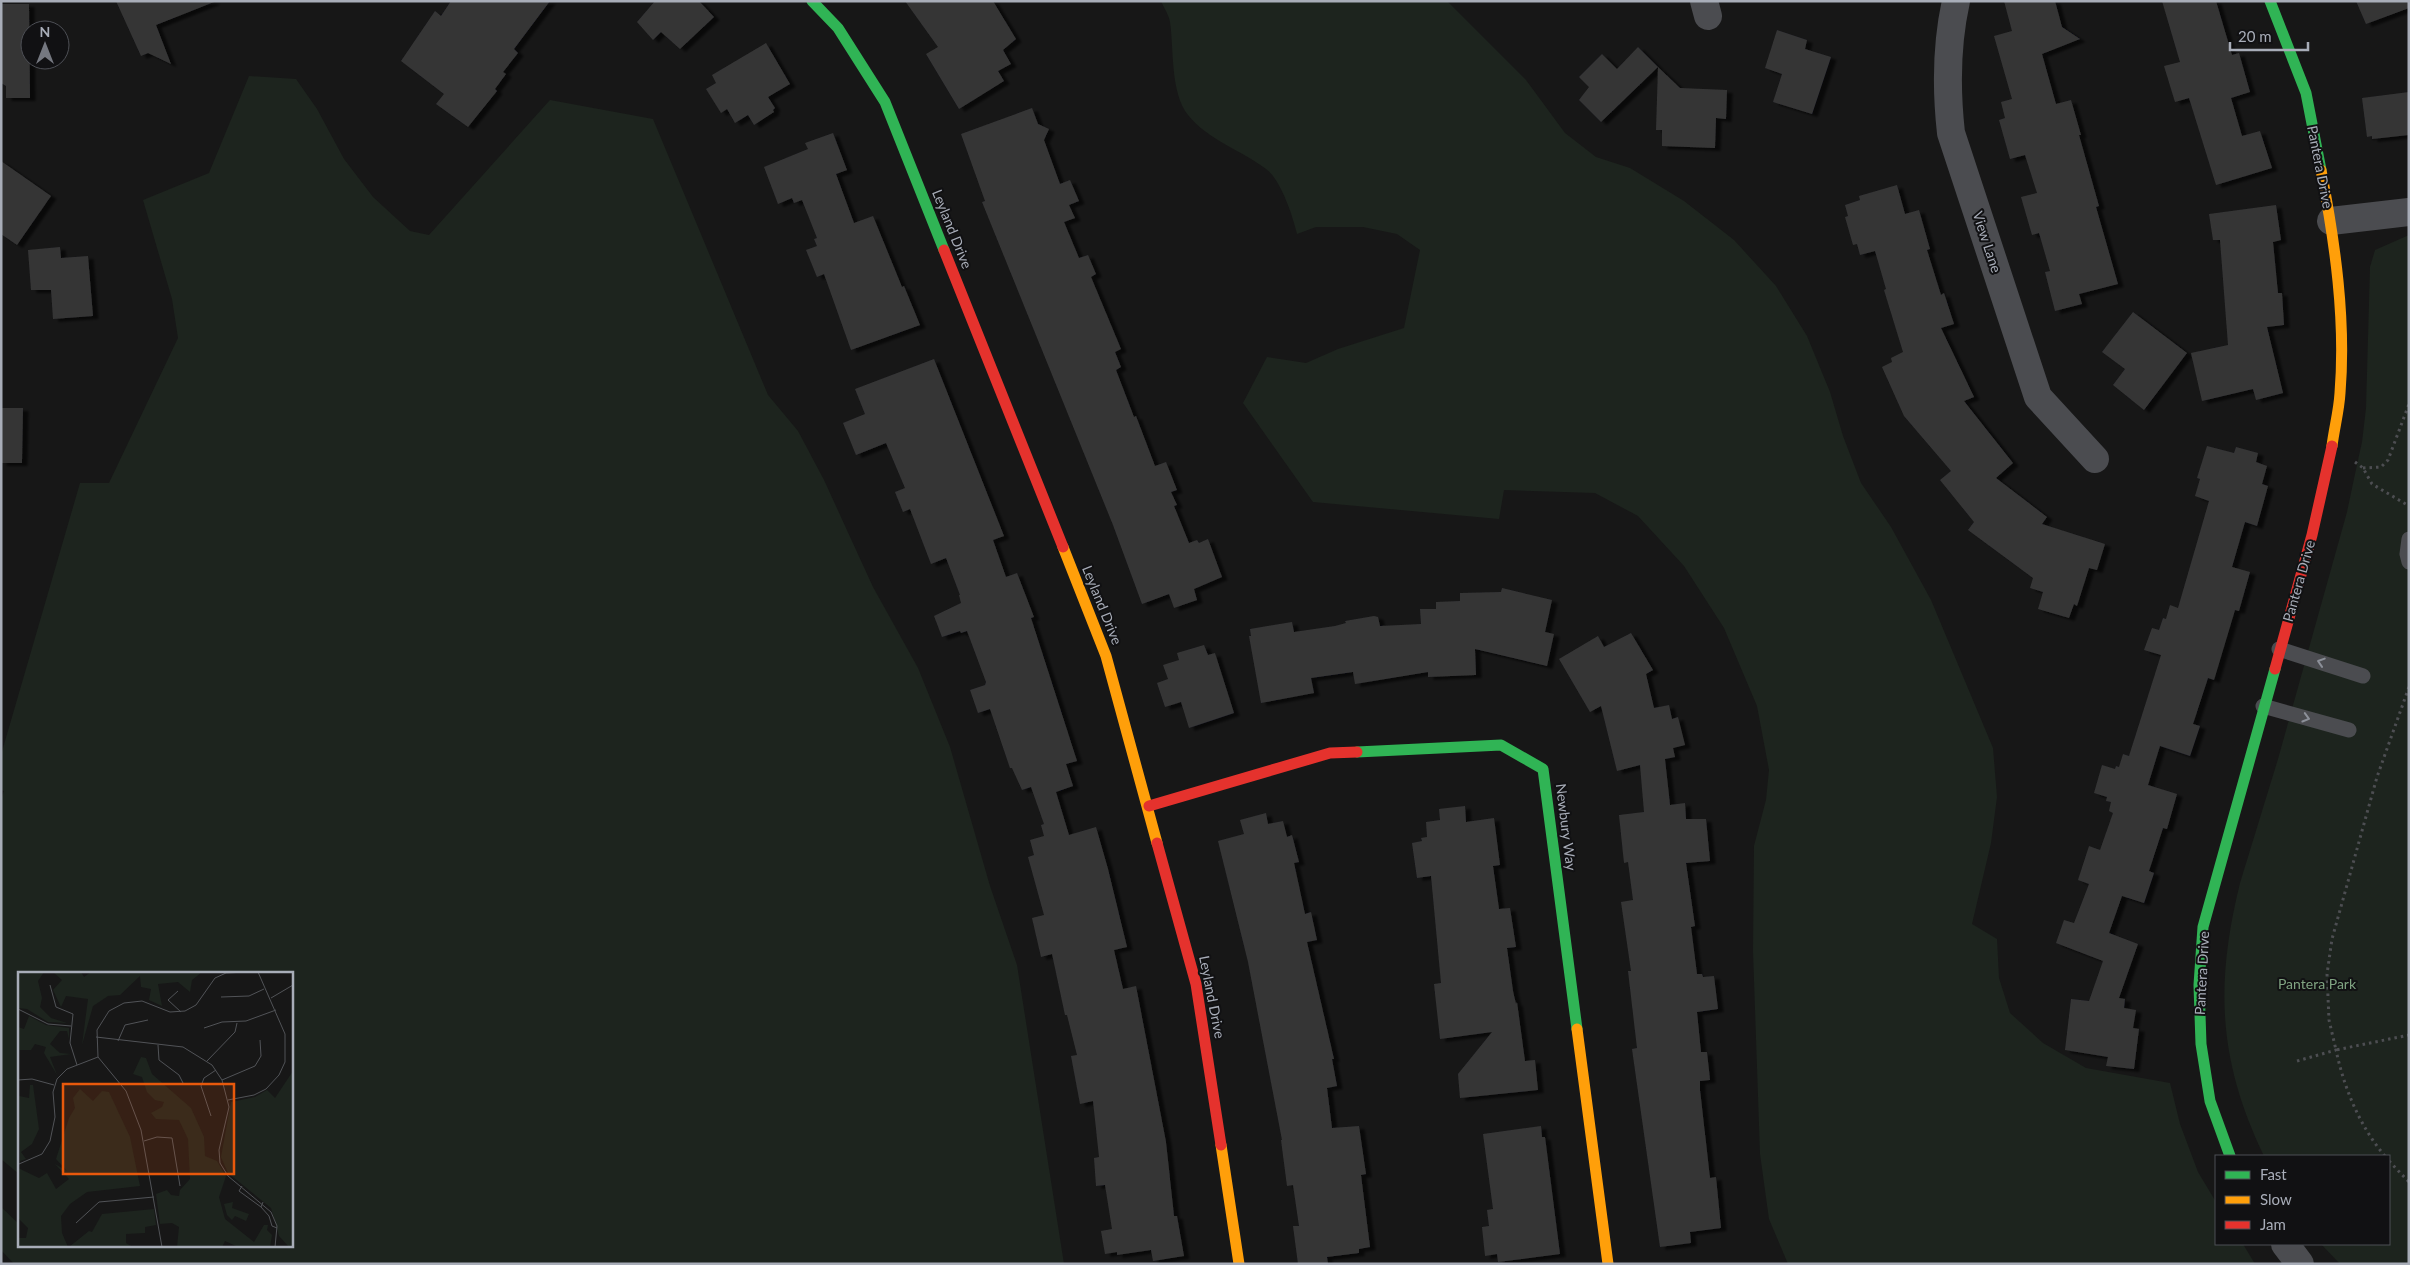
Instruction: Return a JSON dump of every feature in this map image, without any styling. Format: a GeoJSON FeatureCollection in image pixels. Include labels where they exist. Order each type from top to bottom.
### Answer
{"type":"FeatureCollection","features":[{"type":"Feature","properties":{"kind":"street","name":"Leyland Drive"},"geometry":{"type":"LineString","coordinates":[[812,1],[838,28],[885,102],[1106,656],[1149,806],[1196,984],[1239,1264]]}},
{"type":"Feature","properties":{"kind":"street","name":"View Lane"},"geometry":{"type":"LineString","coordinates":[[1956,1],[1949,32],[1946,89],[1951,133],[2038,397],[2095,458]]}},
{"type":"Feature","properties":{"kind":"street","name":"Pantera Drive"},"geometry":{"type":"LineString","coordinates":[[2230,1155],[2212,1112],[2204,1077],[2200,1027],[2200,959],[2203,926],[2312,535],[2331,450],[2340,394],[2342,323],[2331,221],[2306,93],[2270,1]]}},
{"type":"Feature","properties":{"kind":"street"},"geometry":{"type":"LineString","coordinates":[[2331,221],[2409,212]]}},
{"type":"Feature","properties":{"kind":"street","name":"Newbury Way"},"geometry":{"type":"LineString","coordinates":[[1149,806],[1330,753],[1501,745],[1544,769],[1608,1264]]}},
{"type":"Feature","properties":{"kind":"street"},"geometry":{"type":"LineString","coordinates":[[2285,1245],[2300,1264]]}},
{"type":"Feature","properties":{"kind":"lane"},"geometry":{"type":"LineString","coordinates":[[2409,539],[2407,554],[2409,562]]}},
{"type":"Feature","properties":{"kind":"lane"},"geometry":{"type":"LineString","coordinates":[[2279,649],[2363,676]]}},
{"type":"Feature","properties":{"kind":"lane"},"geometry":{"type":"LineString","coordinates":[[2263,706],[2349,730]]}},
{"type":"Feature","properties":{"kind":"path"},"geometry":{"type":"LineString","coordinates":[[2363,468],[2381,467],[2388,460],[2409,404]]}},
{"type":"Feature","properties":{"kind":"path"},"geometry":{"type":"LineString","coordinates":[[2331,450],[2352,460],[2363,468],[2372,484],[2409,506]]}},
{"type":"Feature","properties":{"kind":"path"},"geometry":{"type":"LineString","coordinates":[[2384,1155],[2376,1145],[2355,1108],[2342,1077],[2329,1020],[2327,974],[2332,939],[2376,777],[2409,687]]}},
{"type":"Feature","properties":{"kind":"path"},"geometry":{"type":"LineString","coordinates":[[2297,1061],[2336,1050],[2409,1035]]}},
{"type":"Feature","properties":{"kind":"path"},"geometry":{"type":"LineString","coordinates":[[2390,1162],[2409,1182]]}},
{"type":"Feature","properties":{"kind":"green space"},"geometry":{"type":"Polygon","coordinates":[[[1161,1],[1447,1],[1526,80],[1565,133],[1596,157],[1630,168],[1684,201],[1734,240],[1776,286],[1807,336],[1830,392],[1843,436],[1861,483],[1891,527],[1931,600],[1993,748],[1997,797],[1991,843],[1972,924],[1997,939],[1999,978],[2010,1013],[2043,1043],[2086,1068],[2170,1083],[2180,1124],[2198,1172],[2215,1200],[2215,1245],[2244,1245],[2255,1264],[1788,1264],[1769,1219],[1760,1154],[1753,951],[1754,846],[1766,800],[1769,770],[1757,706],[1724,628],[1684,566],[1638,516],[1595,493],[1504,490],[1499,519],[1313,502],[1243,403],[1267,357],[1306,363],[1338,349],[1404,328],[1420,250],[1397,234],[1363,227],[1316,227],[1297,234],[1286,199],[1277,181],[1271,174],[1256,162],[1205,131],[1196,124],[1182,106],[1175,83],[1168,14],[1161,1]]]}},
{"type":"Feature","properties":{"kind":"green space"},"geometry":{"type":"Polygon","coordinates":[[[249,76],[296,79],[317,109],[344,159],[373,197],[410,231],[429,235],[550,100],[653,119],[768,395],[798,431],[824,480],[873,587],[918,668],[950,747],[990,886],[1017,965],[1064,1264],[14,1264],[1,1250],[1,1207],[18,1223],[18,1248],[292,1248],[292,972],[18,972],[18,1173],[1,1159],[1,799],[4,791],[1,790],[1,755],[80,483],[109,483],[178,338],[172,299],[143,200],[209,173],[249,76]]]}},
{"type":"Feature","properties":{"kind":"green space","name":"Pantera Park"},"geometry":{"type":"Polygon","coordinates":[[[2409,235],[2409,1264],[2340,1264],[2322,1245],[2390,1245],[2390,1155],[2264,1155],[2237,1087],[2225,1022],[2224,989],[2232,920],[2240,883],[2278,759],[2347,512],[2362,442],[2366,408],[2370,267],[2375,250],[2409,235]]]}},
{"type":"Feature","properties":{"kind":"building"},"geometry":{"type":"Polygon","coordinates":[[[116,1],[214,2],[156,25],[171,64],[148,53],[141,56],[116,1]]]}},
{"type":"Feature","properties":{"kind":"building"},"geometry":{"type":"Polygon","coordinates":[[[451,1],[550,1],[514,49],[518,53],[503,72],[506,74],[495,89],[497,91],[468,127],[436,104],[444,94],[401,61],[435,11],[441,16],[451,1]]]}},
{"type":"Feature","properties":{"kind":"building"},"geometry":{"type":"Polygon","coordinates":[[[655,1],[699,1],[714,17],[680,49],[661,32],[653,40],[637,22],[655,1]]]}},
{"type":"Feature","properties":{"kind":"building"},"geometry":{"type":"Polygon","coordinates":[[[905,1],[993,1],[1016,39],[1003,50],[1011,64],[998,71],[1004,81],[959,109],[926,54],[938,47],[905,1]]]}},
{"type":"Feature","properties":{"kind":"building"},"geometry":{"type":"Polygon","coordinates":[[[2004,1],[2055,1],[2062,27],[2080,39],[2042,54],[2056,104],[2071,100],[2099,206],[2096,207],[2118,284],[2079,294],[2082,304],[2055,311],[2045,272],[2050,271],[2039,233],[2032,235],[2021,197],[2037,193],[2025,155],[2010,159],[1999,120],[2005,118],[2001,102],[2012,99],[1994,36],[2012,31],[2004,1]]]}},
{"type":"Feature","properties":{"kind":"building"},"geometry":{"type":"Polygon","coordinates":[[[2162,1],[2216,1],[2232,55],[2239,53],[2250,92],[2231,98],[2242,136],[2260,131],[2272,168],[2216,185],[2189,98],[2175,102],[2164,66],[2180,62],[2162,1]]]}},
{"type":"Feature","properties":{"kind":"building"},"geometry":{"type":"Polygon","coordinates":[[[2356,1],[2409,1],[2409,8],[2366,24],[2356,1]]]}},
{"type":"Feature","properties":{"kind":"building"},"geometry":{"type":"Polygon","coordinates":[[[1,4],[29,4],[29,20],[20,20],[20,70],[30,70],[30,98],[6,98],[6,86],[1,83],[1,4]]]}},
{"type":"Feature","properties":{"kind":"building"},"geometry":{"type":"Polygon","coordinates":[[[1777,30],[1807,40],[1805,49],[1831,57],[1812,114],[1773,102],[1782,74],[1765,68],[1777,30]]]}},
{"type":"Feature","properties":{"kind":"building"},"geometry":{"type":"Polygon","coordinates":[[[766,43],[790,84],[768,97],[775,108],[774,112],[754,125],[748,115],[735,123],[727,109],[721,113],[706,89],[716,83],[712,75],[766,43]]]}},
{"type":"Feature","properties":{"kind":"building"},"geometry":{"type":"Polygon","coordinates":[[[1638,47],[1658,67],[1601,122],[1579,100],[1589,87],[1579,77],[1602,54],[1617,69],[1638,47]]]}},
{"type":"Feature","properties":{"kind":"building"},"geometry":{"type":"Polygon","coordinates":[[[1658,67],[1680,88],[1727,90],[1726,119],[1716,118],[1715,148],[1662,146],[1662,130],[1656,130],[1658,67]]]}},
{"type":"Feature","properties":{"kind":"building"},"geometry":{"type":"Polygon","coordinates":[[[2409,92],[2409,135],[2372,139],[2372,136],[2367,137],[2362,98],[2409,92]]]}},
{"type":"Feature","properties":{"kind":"building"},"geometry":{"type":"Polygon","coordinates":[[[1032,108],[1038,124],[1049,129],[1044,140],[1060,184],[1070,180],[1079,201],[1069,205],[1075,218],[1064,222],[1079,258],[1088,255],[1096,274],[1091,277],[1121,349],[1115,352],[1121,367],[1116,370],[1134,417],[1136,416],[1155,466],[1166,462],[1177,490],[1171,492],[1177,505],[1174,506],[1189,543],[1197,540],[1199,543],[1208,539],[1222,577],[1194,589],[1197,600],[1174,608],[1169,594],[1142,604],[1113,525],[982,202],[985,201],[961,134],[1032,108]]]}},
{"type":"Feature","properties":{"kind":"building"},"geometry":{"type":"Polygon","coordinates":[[[833,133],[847,170],[836,174],[854,223],[873,216],[920,325],[851,350],[824,274],[817,277],[806,250],[817,246],[814,239],[817,238],[802,200],[794,203],[792,198],[778,204],[764,167],[808,149],[805,143],[833,133]]]}},
{"type":"Feature","properties":{"kind":"building"},"geometry":{"type":"Polygon","coordinates":[[[1,161],[51,196],[17,245],[1,234],[1,161]]]}},
{"type":"Feature","properties":{"kind":"building"},"geometry":{"type":"Polygon","coordinates":[[[1897,185],[1905,214],[1919,210],[1930,249],[1927,250],[1941,295],[1944,293],[1954,324],[1941,328],[1974,397],[1964,401],[2013,463],[1996,478],[2047,517],[2042,524],[2105,544],[2097,570],[2089,568],[2077,606],[2074,604],[2069,618],[2038,609],[2043,592],[2030,588],[2033,578],[1968,530],[1974,522],[1940,480],[1951,471],[1904,416],[1882,367],[1892,362],[1891,358],[1903,352],[1884,290],[1886,289],[1875,251],[1860,255],[1857,244],[1853,245],[1845,217],[1848,216],[1845,205],[1860,200],[1859,196],[1897,185]]]}},
{"type":"Feature","properties":{"kind":"building"},"geometry":{"type":"Polygon","coordinates":[[[2276,205],[2281,240],[2273,242],[2278,293],[2282,293],[2284,325],[2267,327],[2283,393],[2256,400],[2253,389],[2202,401],[2191,353],[2228,345],[2220,240],[2213,240],[2209,214],[2276,205]]]}},
{"type":"Feature","properties":{"kind":"building"},"geometry":{"type":"Polygon","coordinates":[[[60,247],[61,258],[88,256],[93,316],[53,319],[51,290],[31,290],[28,250],[60,247]]]}},
{"type":"Feature","properties":{"kind":"building"},"geometry":{"type":"Polygon","coordinates":[[[2133,312],[2187,353],[2144,410],[2113,385],[2125,369],[2102,352],[2133,312]]]}},
{"type":"Feature","properties":{"kind":"building"},"geometry":{"type":"Polygon","coordinates":[[[934,359],[1004,536],[993,540],[1006,577],[1017,573],[1034,617],[1031,618],[1077,761],[1066,764],[1073,786],[1056,792],[1069,835],[1096,827],[1108,869],[1127,947],[1114,950],[1123,989],[1136,986],[1166,1142],[1174,1216],[1177,1216],[1184,1256],[1153,1261],[1151,1250],[1117,1255],[1117,1252],[1105,1254],[1101,1231],[1112,1229],[1105,1185],[1096,1186],[1094,1158],[1099,1157],[1093,1101],[1080,1104],[1071,1056],[1077,1055],[1067,1015],[1065,1015],[1052,954],[1041,957],[1032,918],[1044,915],[1028,857],[1034,855],[1030,840],[1044,836],[1041,825],[1044,824],[1031,787],[1022,790],[1012,768],[1010,768],[990,709],[978,713],[970,690],[985,685],[986,682],[967,631],[961,633],[960,631],[942,637],[934,616],[961,603],[960,595],[946,558],[931,564],[910,509],[903,512],[895,492],[905,488],[886,443],[856,455],[843,423],[865,414],[855,389],[934,359]]]}},
{"type":"Feature","properties":{"kind":"building"},"geometry":{"type":"Polygon","coordinates":[[[1,408],[23,408],[22,463],[1,463],[1,408]]]}},
{"type":"Feature","properties":{"kind":"building"},"geometry":{"type":"Polygon","coordinates":[[[2207,446],[2234,453],[2236,447],[2258,453],[2256,462],[2267,466],[2262,484],[2268,486],[2257,526],[2245,522],[2232,567],[2250,572],[2239,611],[2235,610],[2214,680],[2208,678],[2193,724],[2200,726],[2190,756],[2160,746],[2148,785],[2177,794],[2167,829],[2163,828],[2149,871],[2154,873],[2144,903],[2122,896],[2109,933],[2138,944],[2119,998],[2125,999],[2124,1008],[2136,1010],[2133,1028],[2139,1029],[2134,1069],[2106,1066],[2108,1057],[2065,1050],[2071,999],[2089,1001],[2103,961],[2056,943],[2064,920],[2074,923],[2089,884],[2078,880],[2089,846],[2100,850],[2113,813],[2109,811],[2111,802],[2106,801],[2107,797],[2094,793],[2102,765],[2115,769],[2116,766],[2119,767],[2123,754],[2129,756],[2161,655],[2144,650],[2152,628],[2159,630],[2163,618],[2166,619],[2170,605],[2178,608],[2209,501],[2195,496],[2200,479],[2197,478],[2207,446]]]}},
{"type":"Feature","properties":{"kind":"building"},"geometry":{"type":"Polygon","coordinates":[[[1502,588],[1552,600],[1545,632],[1554,634],[1547,666],[1475,649],[1476,675],[1428,677],[1428,672],[1355,684],[1353,672],[1311,678],[1314,693],[1261,703],[1249,636],[1251,636],[1250,629],[1292,622],[1294,632],[1335,626],[1346,623],[1345,621],[1374,616],[1378,617],[1380,626],[1421,624],[1420,609],[1436,609],[1436,602],[1460,601],[1460,593],[1501,592],[1502,588]]]}},
{"type":"Feature","properties":{"kind":"building"},"geometry":{"type":"Polygon","coordinates":[[[1631,633],[1653,670],[1646,674],[1654,708],[1669,705],[1672,719],[1678,717],[1685,745],[1673,748],[1675,757],[1665,759],[1670,805],[1685,803],[1686,819],[1706,819],[1710,861],[1686,863],[1695,926],[1691,927],[1697,974],[1702,974],[1703,977],[1714,976],[1718,1009],[1697,1012],[1701,1052],[1707,1052],[1710,1080],[1700,1081],[1700,1090],[1710,1178],[1716,1177],[1721,1228],[1690,1232],[1691,1243],[1660,1247],[1632,1049],[1637,1048],[1628,971],[1631,971],[1621,902],[1633,900],[1628,862],[1624,863],[1619,815],[1644,812],[1640,765],[1617,771],[1601,706],[1590,712],[1559,659],[1598,636],[1604,647],[1631,633]]]}},
{"type":"Feature","properties":{"kind":"building"},"geometry":{"type":"Polygon","coordinates":[[[1204,645],[1208,655],[1215,653],[1234,713],[1189,728],[1181,702],[1165,707],[1157,683],[1168,679],[1163,665],[1179,660],[1177,653],[1204,645]]]}},
{"type":"Feature","properties":{"kind":"building"},"geometry":{"type":"Polygon","coordinates":[[[1465,806],[1466,822],[1494,818],[1500,865],[1493,866],[1499,909],[1510,908],[1516,947],[1507,948],[1513,991],[1516,1004],[1517,1002],[1525,1061],[1535,1060],[1538,1090],[1460,1098],[1458,1074],[1492,1032],[1440,1039],[1434,984],[1441,983],[1431,876],[1417,878],[1412,843],[1422,841],[1421,838],[1427,837],[1426,822],[1440,820],[1439,809],[1465,806]]]}},
{"type":"Feature","properties":{"kind":"building"},"geometry":{"type":"Polygon","coordinates":[[[1266,813],[1268,824],[1283,821],[1287,837],[1292,835],[1299,862],[1294,863],[1305,914],[1311,912],[1317,940],[1307,942],[1334,1059],[1332,1059],[1337,1086],[1327,1088],[1332,1128],[1359,1126],[1366,1174],[1361,1175],[1370,1247],[1359,1249],[1359,1253],[1327,1257],[1328,1264],[1298,1264],[1293,1226],[1299,1226],[1293,1185],[1287,1186],[1282,1140],[1248,962],[1218,841],[1244,834],[1240,820],[1266,813]]]}},
{"type":"Feature","properties":{"kind":"building"},"geometry":{"type":"Polygon","coordinates":[[[1541,1126],[1542,1137],[1545,1137],[1560,1254],[1498,1262],[1497,1254],[1485,1256],[1482,1227],[1489,1226],[1487,1210],[1493,1209],[1483,1134],[1541,1126]]]}},
{"type":"Feature","properties":{"kind":"traffic: fast"},"geometry":{"type":"LineString","coordinates":[[812,1],[838,28],[885,102],[944,250]]}},
{"type":"Feature","properties":{"kind":"traffic: fast"},"geometry":{"type":"LineString","coordinates":[[2270,1],[2306,93],[2321,170]]}},
{"type":"Feature","properties":{"kind":"traffic: fast"},"geometry":{"type":"LineString","coordinates":[[2230,1155],[2210,1101],[2201,1044],[2199,985],[2203,927],[2275,669]]}},
{"type":"Feature","properties":{"kind":"traffic: fast"},"geometry":{"type":"LineString","coordinates":[[1357,752],[1501,745],[1543,769],[1577,1029]]}},
{"type":"Feature","properties":{"kind":"traffic: slow"},"geometry":{"type":"LineString","coordinates":[[2321,170],[2335,253],[2342,337],[2339,400],[2332,446]]}},
{"type":"Feature","properties":{"kind":"traffic: slow"},"geometry":{"type":"LineString","coordinates":[[1063,547],[1106,656],[1157,843]]}},
{"type":"Feature","properties":{"kind":"traffic: slow"},"geometry":{"type":"LineString","coordinates":[[1577,1029],[1608,1264]]}},
{"type":"Feature","properties":{"kind":"traffic: slow"},"geometry":{"type":"LineString","coordinates":[[1221,1145],[1239,1264]]}},
{"type":"Feature","properties":{"kind":"traffic: jam"},"geometry":{"type":"LineString","coordinates":[[944,250],[1063,547]]}},
{"type":"Feature","properties":{"kind":"traffic: jam"},"geometry":{"type":"LineString","coordinates":[[2275,669],[2312,535],[2332,446]]}},
{"type":"Feature","properties":{"kind":"traffic: jam"},"geometry":{"type":"LineString","coordinates":[[1149,806],[1330,753],[1357,752]]}},
{"type":"Feature","properties":{"kind":"traffic: jam"},"geometry":{"type":"LineString","coordinates":[[1157,843],[1196,984],[1221,1145]]}}]}
